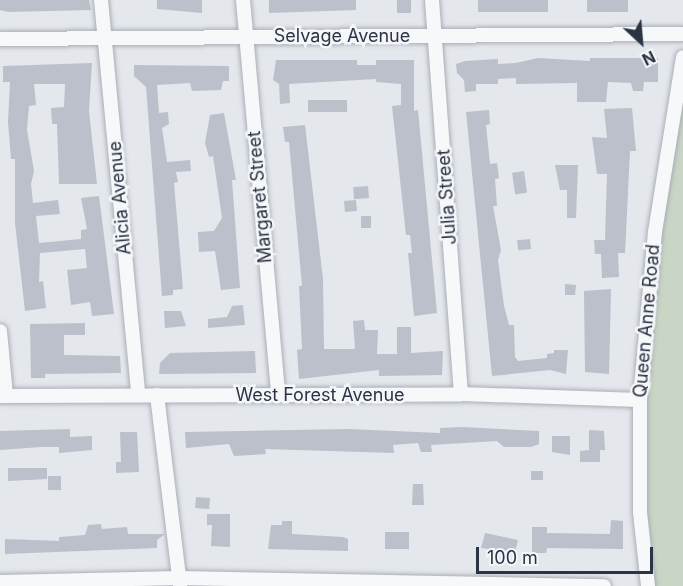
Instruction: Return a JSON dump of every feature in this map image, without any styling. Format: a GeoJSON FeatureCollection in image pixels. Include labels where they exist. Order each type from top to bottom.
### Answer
{"type":"FeatureCollection","features":[{"type":"Feature","properties":{"kind":"street","name":"Alicia Avenue"},"geometry":{"type":"LineString","coordinates":[[101,0],[138,395]]}},
{"type":"Feature","properties":{"kind":"street","name":"Margaret Street"},"geometry":{"type":"LineString","coordinates":[[243,0],[278,395]]}},
{"type":"Feature","properties":{"kind":"street","name":"Julia Street"},"geometry":{"type":"LineString","coordinates":[[432,0],[461,394]]}},
{"type":"Feature","properties":{"kind":"street","name":"Selvage Avenue"},"geometry":{"type":"LineString","coordinates":[[0,39],[683,34]]}},
{"type":"Feature","properties":{"kind":"street","name":"Queen Anne Road"},"geometry":{"type":"LineString","coordinates":[[648,586],[640,512],[640,400],[655,232],[683,57]]}},
{"type":"Feature","properties":{"kind":"street"},"geometry":{"type":"LineString","coordinates":[[0,331],[3,396]]}},
{"type":"Feature","properties":{"kind":"street","name":"West Forest Avenue"},"geometry":{"type":"LineString","coordinates":[[3,396],[461,394],[640,400]]}},
{"type":"Feature","properties":{"kind":"street"},"geometry":{"type":"LineString","coordinates":[[157,395],[180,582]]}},
{"type":"Feature","properties":{"kind":"street"},"geometry":{"type":"LineString","coordinates":[[0,582],[604,586]]}},
{"type":"Feature","properties":{"kind":"green space"},"geometry":{"type":"Polygon","coordinates":[[[683,57],[683,586],[648,586],[640,400],[683,57]]]}},
{"type":"Feature","properties":{"kind":"building"},"geometry":{"type":"Polygon","coordinates":[[[0,0],[89,0],[91,10],[8,12],[0,10],[0,0]]]}},
{"type":"Feature","properties":{"kind":"building"},"geometry":{"type":"Polygon","coordinates":[[[157,0],[202,0],[202,13],[157,9],[157,0]]]}},
{"type":"Feature","properties":{"kind":"building"},"geometry":{"type":"Polygon","coordinates":[[[269,0],[356,0],[356,10],[269,13],[269,0]]]}},
{"type":"Feature","properties":{"kind":"building"},"geometry":{"type":"Polygon","coordinates":[[[397,0],[411,0],[411,13],[397,13],[397,0]]]}},
{"type":"Feature","properties":{"kind":"building"},"geometry":{"type":"Polygon","coordinates":[[[478,0],[548,0],[548,12],[478,12],[478,0]]]}},
{"type":"Feature","properties":{"kind":"building"},"geometry":{"type":"Polygon","coordinates":[[[587,0],[628,0],[628,12],[587,12],[587,0]]]}},
{"type":"Feature","properties":{"kind":"building"},"geometry":{"type":"Polygon","coordinates":[[[538,58],[590,61],[590,58],[658,58],[658,82],[644,82],[643,91],[633,91],[631,83],[608,82],[606,102],[577,102],[577,83],[516,84],[516,78],[498,79],[498,84],[476,84],[476,91],[465,92],[464,80],[457,73],[456,64],[465,61],[498,59],[498,64],[538,58]]]}},
{"type":"Feature","properties":{"kind":"building"},"geometry":{"type":"Polygon","coordinates":[[[276,60],[357,60],[357,65],[376,65],[376,60],[414,60],[414,111],[418,110],[437,313],[414,316],[408,253],[412,253],[410,235],[406,235],[392,106],[401,105],[401,84],[376,82],[376,79],[289,84],[290,103],[280,104],[279,84],[273,80],[276,60]]]}},
{"type":"Feature","properties":{"kind":"building"},"geometry":{"type":"Polygon","coordinates":[[[92,63],[89,111],[97,184],[59,184],[57,124],[52,124],[51,108],[64,107],[65,84],[34,84],[36,105],[29,106],[27,130],[34,171],[31,184],[33,203],[58,200],[60,214],[36,216],[39,243],[81,239],[81,230],[87,229],[81,198],[99,196],[114,314],[92,316],[90,302],[71,305],[67,270],[87,268],[85,249],[40,253],[39,282],[43,281],[46,308],[25,311],[15,223],[15,159],[11,159],[8,122],[10,82],[3,82],[3,66],[92,63]]]}},
{"type":"Feature","properties":{"kind":"building"},"geometry":{"type":"Polygon","coordinates":[[[134,65],[229,66],[229,81],[223,81],[221,90],[192,91],[190,83],[157,85],[159,113],[168,112],[169,124],[162,128],[167,162],[190,160],[191,171],[176,172],[178,182],[174,183],[183,289],[173,290],[173,295],[162,296],[146,87],[134,76],[134,65]]]}},
{"type":"Feature","properties":{"kind":"building"},"geometry":{"type":"Polygon","coordinates":[[[308,100],[347,100],[347,112],[308,112],[308,100]]]}},
{"type":"Feature","properties":{"kind":"building"},"geometry":{"type":"Polygon","coordinates":[[[632,108],[636,151],[630,151],[625,253],[618,253],[619,277],[602,278],[601,254],[595,254],[594,240],[605,240],[607,174],[597,174],[592,137],[607,138],[604,109],[632,108]]]}},
{"type":"Feature","properties":{"kind":"building"},"geometry":{"type":"Polygon","coordinates":[[[489,110],[490,124],[486,125],[490,164],[497,163],[499,178],[495,179],[497,206],[493,206],[501,250],[498,260],[504,306],[509,325],[514,325],[515,357],[518,361],[547,358],[547,354],[554,353],[554,350],[568,350],[566,374],[550,370],[492,376],[466,112],[489,110]]]}},
{"type":"Feature","properties":{"kind":"building"},"geometry":{"type":"Polygon","coordinates":[[[224,113],[236,180],[232,180],[240,288],[221,290],[215,251],[199,252],[198,232],[214,231],[222,218],[213,156],[209,157],[205,143],[210,115],[224,113]]]}},
{"type":"Feature","properties":{"kind":"building"},"geometry":{"type":"Polygon","coordinates":[[[305,125],[323,279],[324,349],[355,349],[353,321],[364,320],[365,330],[378,330],[377,354],[397,354],[397,327],[411,327],[411,353],[443,351],[442,375],[379,376],[379,370],[299,379],[297,350],[302,349],[299,286],[302,286],[289,142],[285,142],[283,127],[305,125]]]}},
{"type":"Feature","properties":{"kind":"building"},"geometry":{"type":"Polygon","coordinates":[[[555,165],[578,165],[576,218],[567,218],[567,190],[560,190],[555,165]]]}},
{"type":"Feature","properties":{"kind":"building"},"geometry":{"type":"Polygon","coordinates":[[[524,171],[527,193],[515,194],[512,173],[524,171]]]}},
{"type":"Feature","properties":{"kind":"building"},"geometry":{"type":"Polygon","coordinates":[[[368,186],[369,198],[354,199],[353,187],[368,186]]]}},
{"type":"Feature","properties":{"kind":"building"},"geometry":{"type":"Polygon","coordinates":[[[356,200],[357,211],[345,212],[344,201],[356,200]]]}},
{"type":"Feature","properties":{"kind":"building"},"geometry":{"type":"Polygon","coordinates":[[[361,216],[371,216],[371,228],[361,228],[361,216]]]}},
{"type":"Feature","properties":{"kind":"building"},"geometry":{"type":"Polygon","coordinates":[[[530,239],[531,249],[518,250],[517,240],[530,239]]]}},
{"type":"Feature","properties":{"kind":"building"},"geometry":{"type":"Polygon","coordinates":[[[565,284],[576,285],[575,295],[565,295],[565,284]]]}},
{"type":"Feature","properties":{"kind":"building"},"geometry":{"type":"Polygon","coordinates":[[[611,289],[609,374],[585,372],[584,291],[611,289]]]}},
{"type":"Feature","properties":{"kind":"building"},"geometry":{"type":"Polygon","coordinates":[[[243,305],[245,325],[208,328],[208,319],[227,317],[232,306],[243,305]]]}},
{"type":"Feature","properties":{"kind":"building"},"geometry":{"type":"Polygon","coordinates":[[[164,311],[181,311],[186,326],[165,328],[164,311]]]}},
{"type":"Feature","properties":{"kind":"building"},"geometry":{"type":"Polygon","coordinates":[[[85,323],[85,335],[64,335],[64,355],[120,356],[121,373],[45,374],[45,378],[31,378],[30,324],[85,323]]]}},
{"type":"Feature","properties":{"kind":"building"},"geometry":{"type":"Polygon","coordinates":[[[255,351],[256,373],[159,374],[160,363],[170,353],[255,351]]]}},
{"type":"Feature","properties":{"kind":"building"},"geometry":{"type":"Polygon","coordinates":[[[440,428],[539,431],[539,444],[531,447],[504,447],[497,441],[431,445],[432,452],[421,452],[418,443],[393,445],[394,453],[265,449],[266,454],[234,456],[229,444],[186,448],[185,432],[348,429],[440,433],[440,428]]]}},
{"type":"Feature","properties":{"kind":"building"},"geometry":{"type":"Polygon","coordinates":[[[70,429],[70,437],[92,436],[92,450],[59,453],[59,447],[41,447],[0,450],[0,431],[70,429]]]}},
{"type":"Feature","properties":{"kind":"building"},"geometry":{"type":"Polygon","coordinates":[[[589,430],[604,431],[605,450],[600,450],[600,462],[580,462],[580,451],[589,450],[589,430]]]}},
{"type":"Feature","properties":{"kind":"building"},"geometry":{"type":"Polygon","coordinates":[[[120,432],[137,432],[139,472],[116,473],[116,462],[121,462],[120,432]]]}},
{"type":"Feature","properties":{"kind":"building"},"geometry":{"type":"Polygon","coordinates":[[[552,436],[570,436],[570,455],[552,452],[552,436]]]}},
{"type":"Feature","properties":{"kind":"building"},"geometry":{"type":"Polygon","coordinates":[[[8,468],[47,468],[47,479],[8,481],[8,468]]]}},
{"type":"Feature","properties":{"kind":"building"},"geometry":{"type":"Polygon","coordinates":[[[531,471],[543,471],[543,480],[531,480],[531,471]]]}},
{"type":"Feature","properties":{"kind":"building"},"geometry":{"type":"Polygon","coordinates":[[[48,476],[61,476],[61,490],[48,490],[48,476]]]}},
{"type":"Feature","properties":{"kind":"building"},"geometry":{"type":"Polygon","coordinates":[[[413,484],[423,484],[424,505],[412,505],[413,484]]]}},
{"type":"Feature","properties":{"kind":"building"},"geometry":{"type":"Polygon","coordinates":[[[196,497],[210,498],[209,509],[195,508],[196,497]]]}},
{"type":"Feature","properties":{"kind":"building"},"geometry":{"type":"Polygon","coordinates":[[[207,514],[230,514],[230,547],[211,546],[212,525],[207,525],[207,514]]]}},
{"type":"Feature","properties":{"kind":"building"},"geometry":{"type":"Polygon","coordinates":[[[611,520],[623,521],[623,549],[547,548],[546,553],[532,553],[532,527],[547,527],[547,533],[610,534],[611,520]]]}},
{"type":"Feature","properties":{"kind":"building"},"geometry":{"type":"Polygon","coordinates":[[[282,521],[292,521],[292,534],[348,539],[348,551],[268,549],[271,525],[282,525],[282,521]]]}},
{"type":"Feature","properties":{"kind":"building"},"geometry":{"type":"Polygon","coordinates":[[[101,524],[102,529],[127,527],[128,534],[165,534],[157,540],[157,548],[5,554],[5,539],[59,541],[59,537],[85,535],[88,525],[101,524]]]}},
{"type":"Feature","properties":{"kind":"building"},"geometry":{"type":"Polygon","coordinates":[[[385,532],[409,532],[409,549],[385,549],[385,532]]]}},
{"type":"Feature","properties":{"kind":"building"},"geometry":{"type":"Polygon","coordinates":[[[485,533],[518,540],[515,552],[481,548],[485,533]]]}}]}
